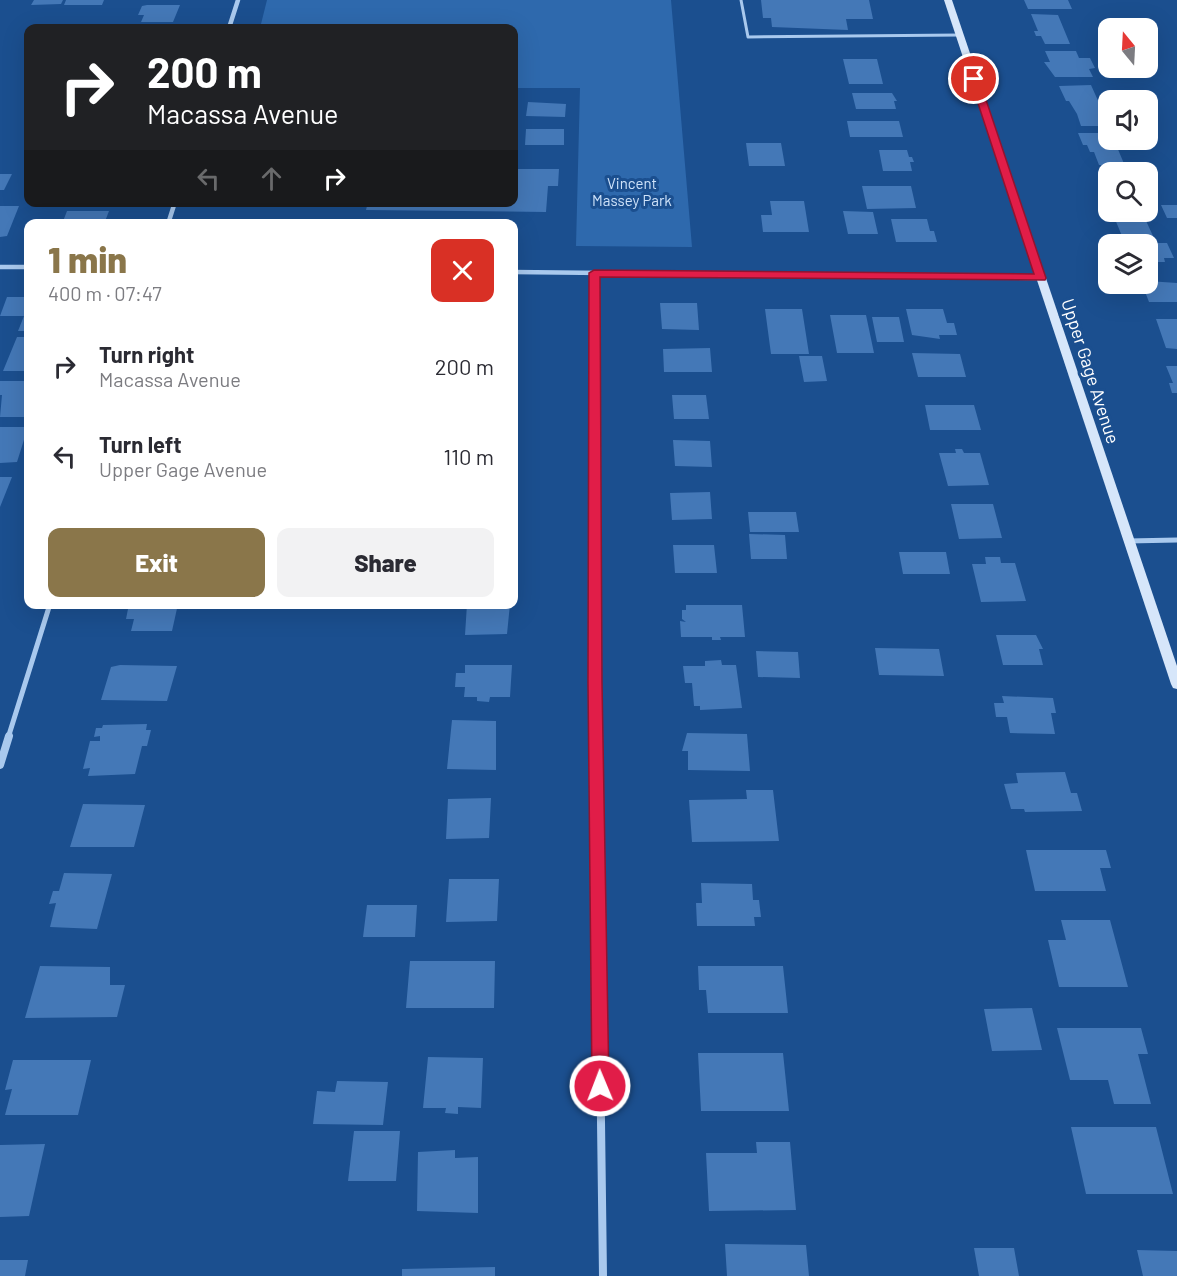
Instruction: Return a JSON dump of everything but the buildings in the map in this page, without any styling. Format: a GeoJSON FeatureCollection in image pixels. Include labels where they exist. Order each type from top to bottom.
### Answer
{"type":"FeatureCollection","features":[{"type":"Feature","properties":{"kind":"main road","name":"Upper Gage Avenue"},"geometry":{"type":"LineString","coordinates":[[948,0],[1177,684]]}},
{"type":"Feature","properties":{"kind":"street"},"geometry":{"type":"LineString","coordinates":[[230,24],[238,0]]}},
{"type":"Feature","properties":{"kind":"street"},"geometry":{"type":"LineString","coordinates":[[0,267],[24,267]]}},
{"type":"Feature","properties":{"kind":"street"},"geometry":{"type":"LineString","coordinates":[[518,272],[1041,278]]}},
{"type":"Feature","properties":{"kind":"street"},"geometry":{"type":"LineString","coordinates":[[594,273],[595,683],[603,1276]]}},
{"type":"Feature","properties":{"kind":"street"},"geometry":{"type":"LineString","coordinates":[[1128,541],[1177,540]]}},
{"type":"Feature","properties":{"kind":"street"},"geometry":{"type":"LineString","coordinates":[[0,765],[48,609]]}},
{"type":"Feature","properties":{"kind":"lane"},"geometry":{"type":"LineString","coordinates":[[741,0],[748,37],[960,35]]}},
{"type":"Feature","properties":{"kind":"green space","name":"Vincent Massey Park"},"geometry":{"type":"Polygon","coordinates":[[[267,0],[671,0],[692,247],[576,246],[580,88],[518,88],[518,24],[261,24],[267,0]]]}},
{"type":"Feature","properties":{"kind":"route"},"geometry":{"type":"LineString","coordinates":[[600,1086],[595,683],[594,273],[1041,278],[974,79]]}}]}
